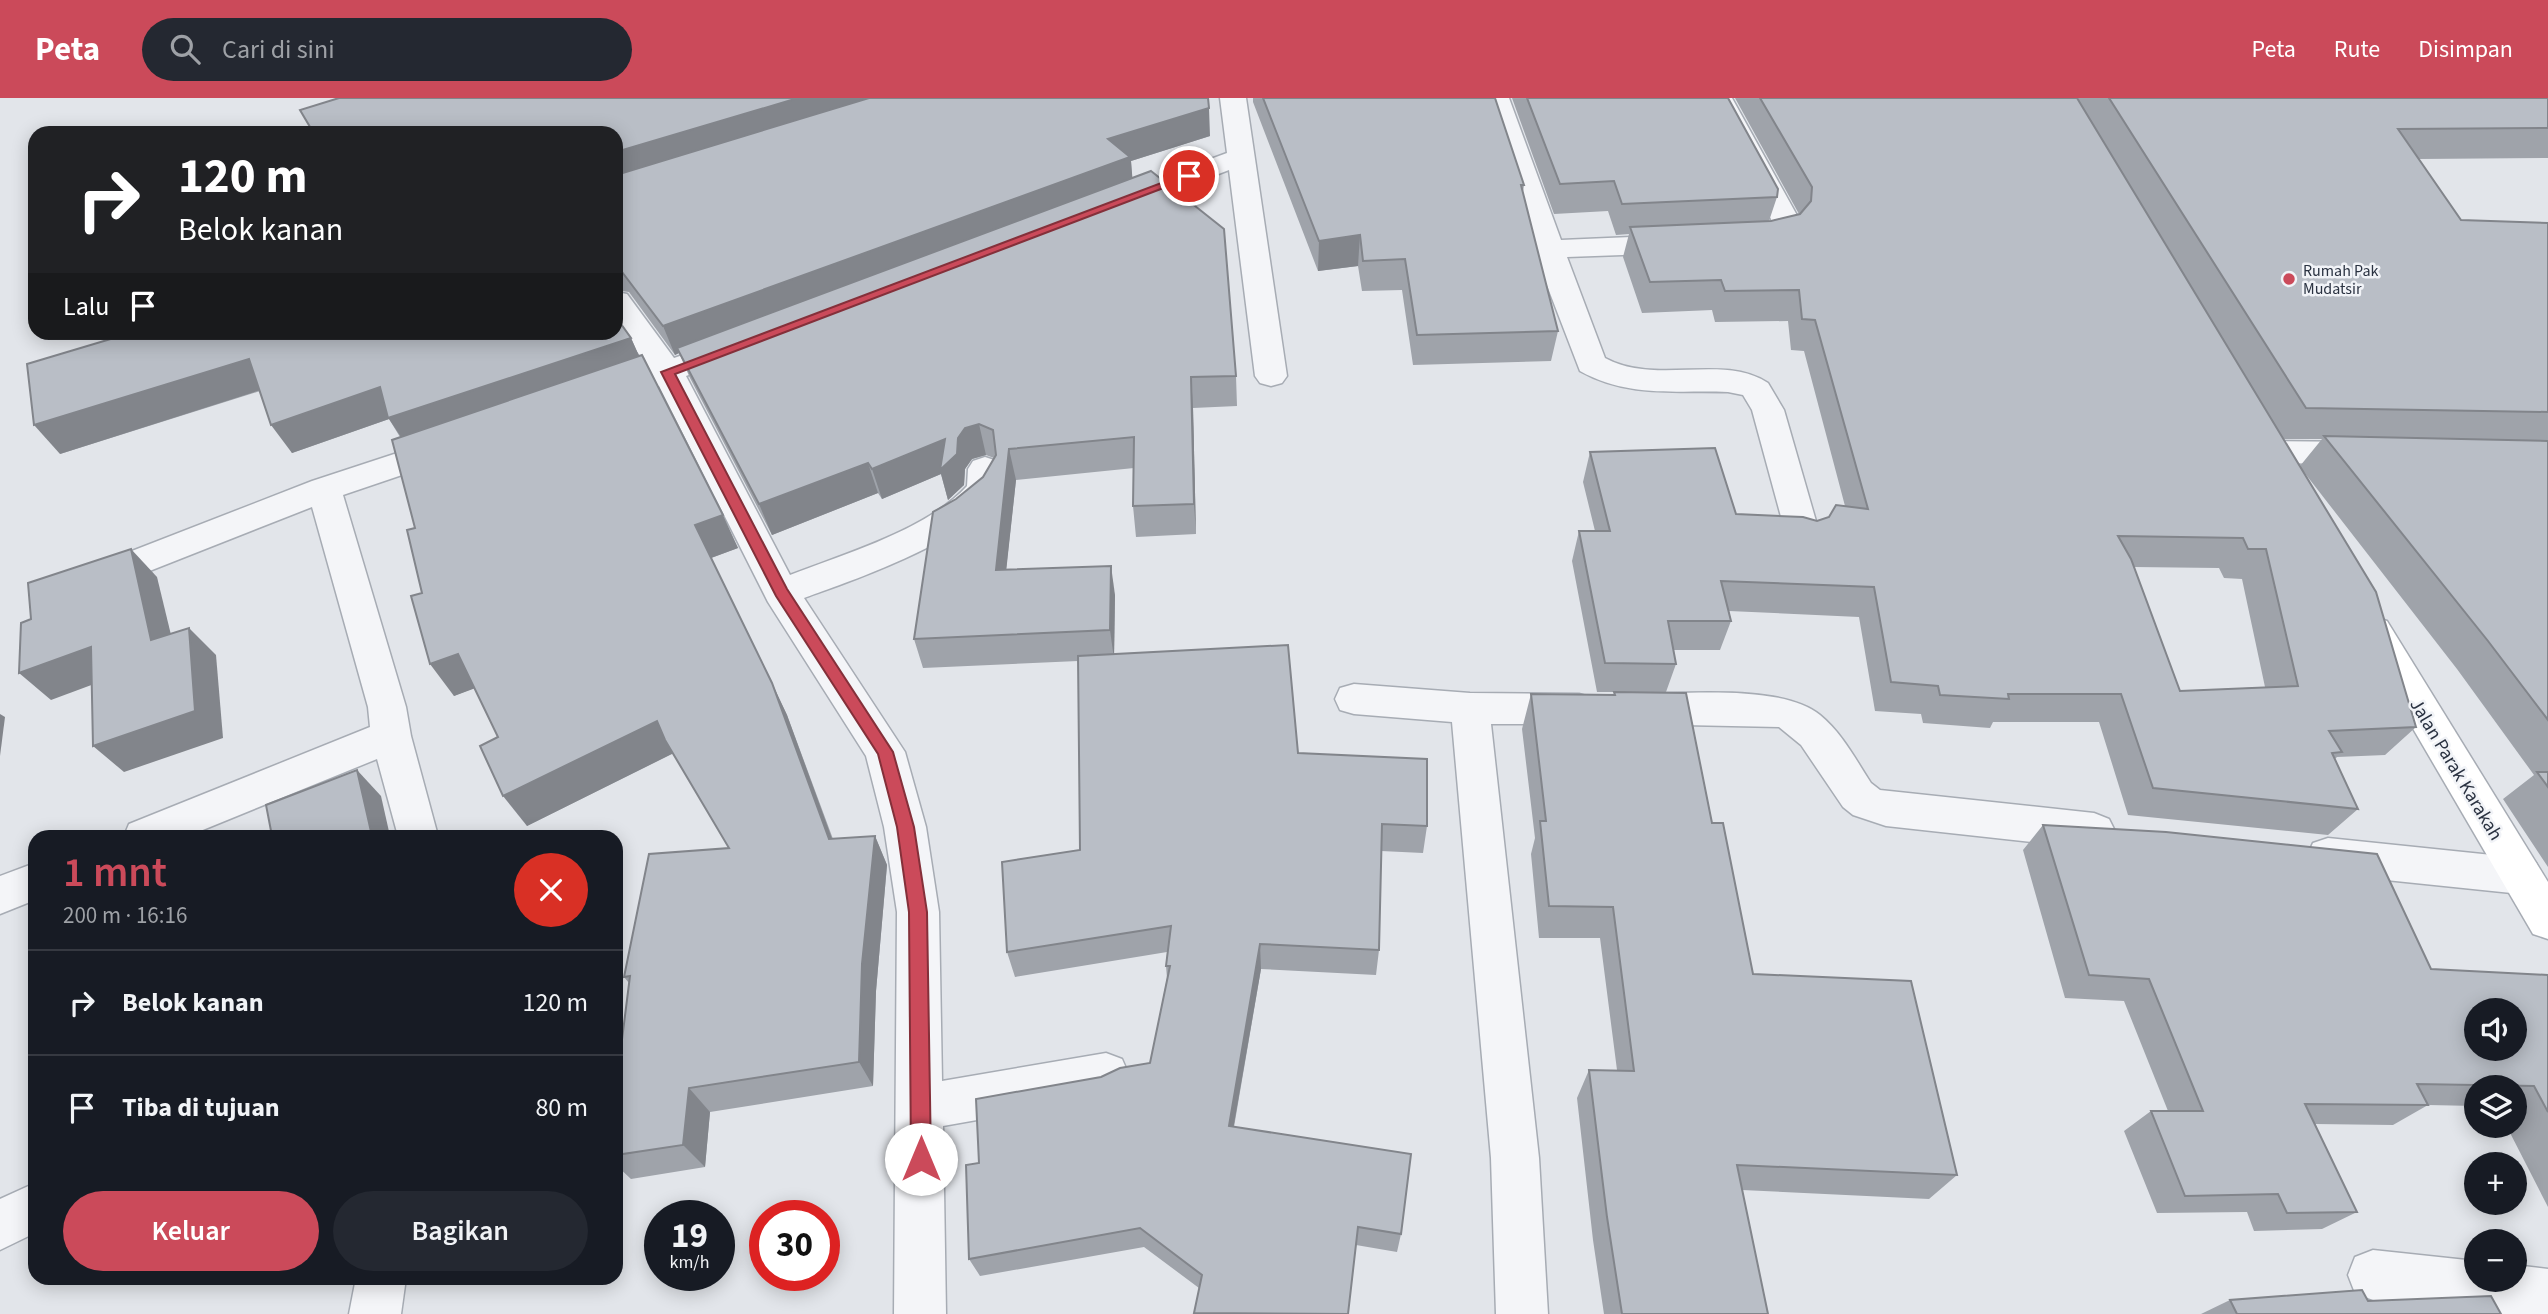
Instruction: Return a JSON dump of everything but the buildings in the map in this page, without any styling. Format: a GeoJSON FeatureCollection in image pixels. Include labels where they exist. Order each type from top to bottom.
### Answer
{"type":"FeatureCollection","features":[{"type":"Feature","properties":{"kind":"street"},"geometry":{"type":"LineString","coordinates":[[1233,98],[1271,376]]}},
{"type":"Feature","properties":{"kind":"street"},"geometry":{"type":"LineString","coordinates":[[1496,98],[1548,250],[1591,364],[1607,374],[1626,380],[1732,381],[1752,386],[1762,395],[1803,535]]}},
{"type":"Feature","properties":{"kind":"street"},"geometry":{"type":"LineString","coordinates":[[1548,250],[1761,240],[1779,236],[1785,230],[1785,219],[1719,98]]}},
{"type":"Feature","properties":{"kind":"street"},"geometry":{"type":"LineString","coordinates":[[1097,211],[1240,157]]}},
{"type":"Feature","properties":{"kind":"street"},"geometry":{"type":"LineString","coordinates":[[623,311],[668,372],[781,592],[885,752],[905,827],[918,912],[920,1314]]}},
{"type":"Feature","properties":{"kind":"street"},"geometry":{"type":"LineString","coordinates":[[575,404],[763,337]]}},
{"type":"Feature","properties":{"kind":"street"},"geometry":{"type":"LineString","coordinates":[[114,572],[324,489],[483,435]]}},
{"type":"Feature","properties":{"kind":"street"},"geometry":{"type":"LineString","coordinates":[[2268,452],[2401,453]]}},
{"type":"Feature","properties":{"kind":"street"},"geometry":{"type":"LineString","coordinates":[[781,592],[887,552],[959,512],[982,491],[985,469]]}},
{"type":"Feature","properties":{"kind":"street"},"geometry":{"type":"LineString","coordinates":[[324,489],[387,707],[391,736],[416,830]]}},
{"type":"Feature","properties":{"kind":"street","name":"Jalan Parak Karakah"},"geometry":{"type":"LineString","coordinates":[[2363,612],[2548,920]]}},
{"type":"Feature","properties":{"kind":"street"},"geometry":{"type":"LineString","coordinates":[[1354,699],[1470,708],[1779,711],[1797,716],[1811,727],[1857,795],[1867,803],[1886,809],[2134,835]]}},
{"type":"Feature","properties":{"kind":"street"},"geometry":{"type":"LineString","coordinates":[[1470,708],[1515,1158],[1522,1314]]}},
{"type":"Feature","properties":{"kind":"street"},"geometry":{"type":"LineString","coordinates":[[159,830],[391,736]]}},
{"type":"Feature","properties":{"kind":"street"},"geometry":{"type":"LineString","coordinates":[[2286,852],[2521,876]]}},
{"type":"Feature","properties":{"kind":"street"},"geometry":{"type":"LineString","coordinates":[[0,895],[28,884]]}},
{"type":"Feature","properties":{"kind":"street"},"geometry":{"type":"LineString","coordinates":[[921,1107],[1106,1075]]}},
{"type":"Feature","properties":{"kind":"street"},"geometry":{"type":"LineString","coordinates":[[0,1225],[28,1211]]}},
{"type":"Feature","properties":{"kind":"street"},"geometry":{"type":"LineString","coordinates":[[2374,1275],[2548,1294]]}},
{"type":"Feature","properties":{"kind":"street"},"geometry":{"type":"LineString","coordinates":[[375,1314],[380,1285]]}},
{"type":"Feature","properties":{"kind":"place","name":"Rumah Pak Mudatsir"},"geometry":{"type":"Point","coordinates":[2289,279]}},
{"type":"Feature","properties":{"kind":"route"},"geometry":{"type":"LineString","coordinates":[[921,1159],[918,912],[905,827],[885,752],[781,592],[668,372],[1189,176]]}}]}
